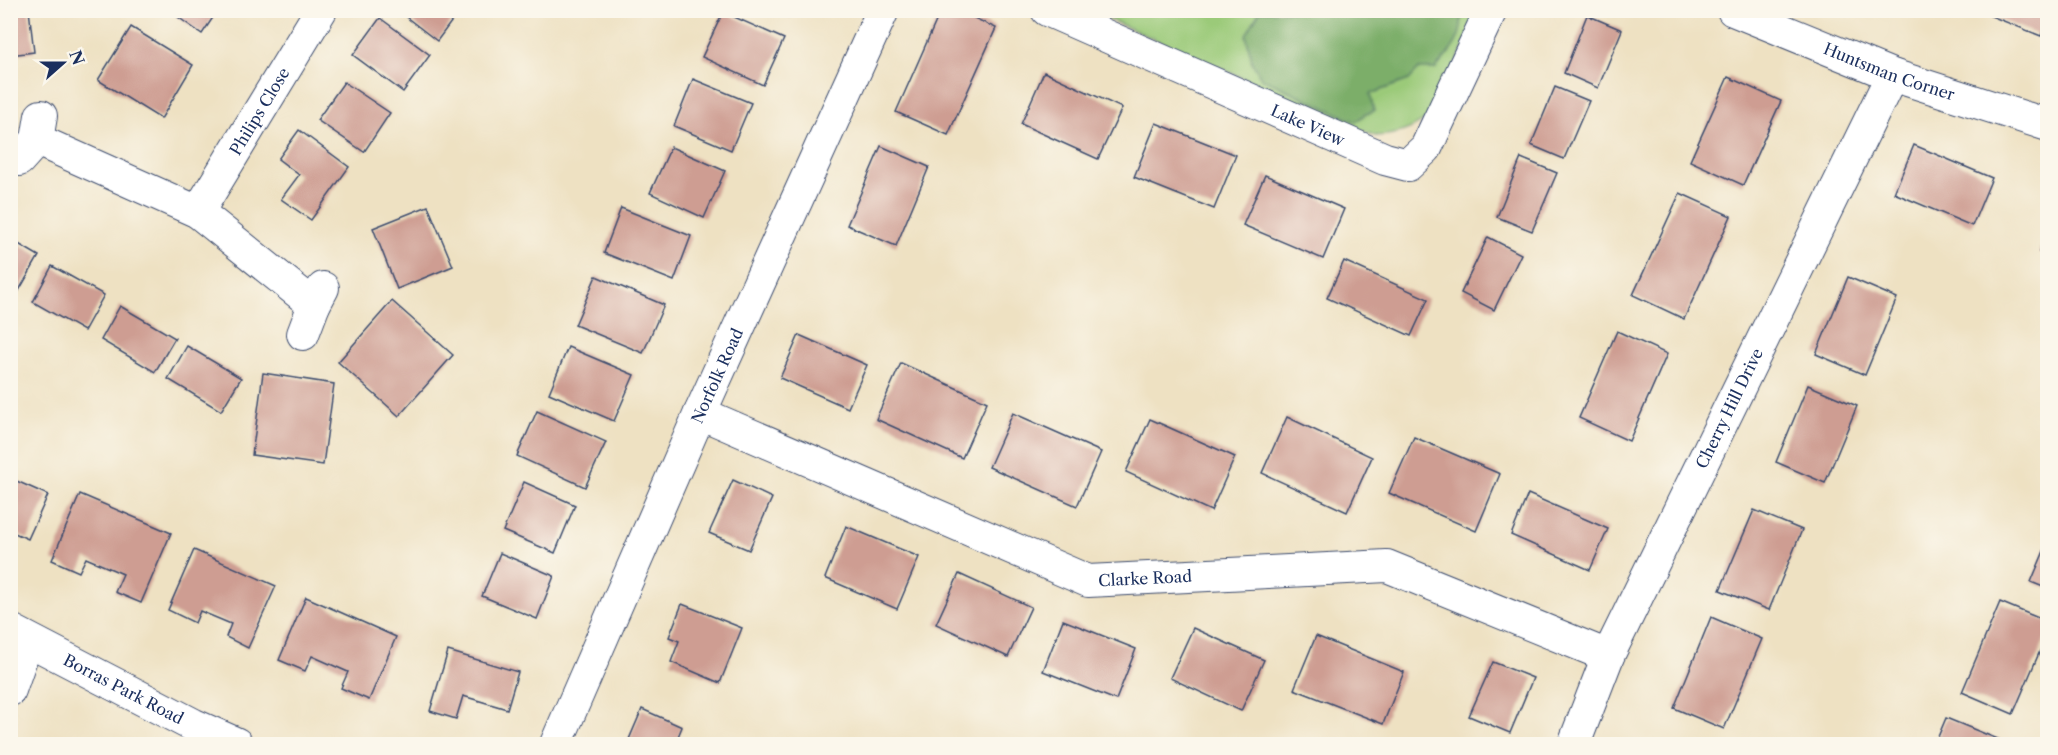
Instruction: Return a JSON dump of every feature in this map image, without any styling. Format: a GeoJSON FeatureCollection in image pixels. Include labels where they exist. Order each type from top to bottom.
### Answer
{"type":"FeatureCollection","features":[{"type":"Feature","properties":{"kind":"street","name":"Philips Close"},"geometry":{"type":"LineString","coordinates":[[198,212],[321,10]]}},
{"type":"Feature","properties":{"kind":"street","name":"Norfolk Road"},"geometry":{"type":"LineString","coordinates":[[556,744],[700,413],[883,10]]}},
{"type":"Feature","properties":{"kind":"street","name":"Lake View"},"geometry":{"type":"LineString","coordinates":[[1047,10],[1385,159],[1408,165],[1426,148],[1491,10]]}},
{"type":"Feature","properties":{"kind":"street","name":"Huntsman Corner"},"geometry":{"type":"LineString","coordinates":[[1733,10],[1892,75],[2048,125]]}},
{"type":"Feature","properties":{"kind":"street","name":"Cherry Hill Drive"},"geometry":{"type":"LineString","coordinates":[[1574,744],[1608,656],[1892,75]]}},
{"type":"Feature","properties":{"kind":"street"},"geometry":{"type":"LineString","coordinates":[[32,139],[198,212],[314,309]]}},
{"type":"Feature","properties":{"kind":"street","name":"Clarke Road"},"geometry":{"type":"LineString","coordinates":[[700,413],[1088,581],[1387,566],[1608,656]]}},
{"type":"Feature","properties":{"kind":"street"},"geometry":{"type":"LineString","coordinates":[[10,690],[19,635]]}},
{"type":"Feature","properties":{"kind":"street","name":"Borras Park Road"},"geometry":{"type":"LineString","coordinates":[[19,635],[193,725],[236,744]]}},
{"type":"Feature","properties":{"kind":"green space"},"geometry":{"type":"Polygon","coordinates":[[[1090,11],[1481,11],[1430,116],[1404,131],[1375,136],[1090,11]]]}},
{"type":"Feature","properties":{"kind":"green space"},"geometry":{"type":"Polygon","coordinates":[[[1260,11],[1460,11],[1461,28],[1452,50],[1435,69],[1419,69],[1409,80],[1370,94],[1374,111],[1364,115],[1356,122],[1261,78],[1252,62],[1246,35],[1260,11]]]}},
{"type":"Feature","properties":{"kind":"building"},"geometry":{"type":"Polygon","coordinates":[[[10,10],[29,10],[34,52],[10,55],[10,10]]]}},
{"type":"Feature","properties":{"kind":"building"},"geometry":{"type":"Polygon","coordinates":[[[168,10],[218,10],[202,34],[168,10]]]}},
{"type":"Feature","properties":{"kind":"building"},"geometry":{"type":"Polygon","coordinates":[[[397,10],[460,10],[437,41],[397,10]]]}},
{"type":"Feature","properties":{"kind":"building"},"geometry":{"type":"Polygon","coordinates":[[[774,10],[794,10],[791,18],[774,10]]]}},
{"type":"Feature","properties":{"kind":"building"},"geometry":{"type":"Polygon","coordinates":[[[941,10],[957,10],[996,28],[948,135],[896,112],[941,10]]]}},
{"type":"Feature","properties":{"kind":"building"},"geometry":{"type":"Polygon","coordinates":[[[1976,10],[2048,10],[2048,20],[2041,36],[1976,10]]]}},
{"type":"Feature","properties":{"kind":"building"},"geometry":{"type":"Polygon","coordinates":[[[723,12],[784,39],[763,85],[702,57],[723,12]]]}},
{"type":"Feature","properties":{"kind":"building"},"geometry":{"type":"Polygon","coordinates":[[[1587,15],[1622,30],[1598,88],[1564,73],[1587,15]]]}},
{"type":"Feature","properties":{"kind":"building"},"geometry":{"type":"Polygon","coordinates":[[[380,18],[430,55],[403,92],[353,55],[380,18]]]}},
{"type":"Feature","properties":{"kind":"building"},"geometry":{"type":"Polygon","coordinates":[[[131,27],[193,65],[161,119],[98,80],[131,27]]]}},
{"type":"Feature","properties":{"kind":"building"},"geometry":{"type":"Polygon","coordinates":[[[1044,72],[1122,108],[1098,159],[1021,124],[1044,72]]]}},
{"type":"Feature","properties":{"kind":"building"},"geometry":{"type":"Polygon","coordinates":[[[1728,77],[1781,101],[1743,185],[1690,161],[1728,77]]]}},
{"type":"Feature","properties":{"kind":"building"},"geometry":{"type":"Polygon","coordinates":[[[693,79],[751,103],[731,150],[674,126],[693,79]]]}},
{"type":"Feature","properties":{"kind":"building"},"geometry":{"type":"Polygon","coordinates":[[[344,82],[390,113],[364,152],[317,120],[344,82]]]}},
{"type":"Feature","properties":{"kind":"building"},"geometry":{"type":"Polygon","coordinates":[[[1555,87],[1589,101],[1564,159],[1531,145],[1555,87]]]}},
{"type":"Feature","properties":{"kind":"building"},"geometry":{"type":"Polygon","coordinates":[[[1156,123],[1236,155],[1214,209],[1134,177],[1156,123]]]}},
{"type":"Feature","properties":{"kind":"building"},"geometry":{"type":"Polygon","coordinates":[[[299,130],[349,167],[311,220],[281,199],[299,175],[278,159],[299,130]]]}},
{"type":"Feature","properties":{"kind":"building"},"geometry":{"type":"Polygon","coordinates":[[[1914,145],[1992,178],[1972,226],[1894,193],[1914,145]]]}},
{"type":"Feature","properties":{"kind":"building"},"geometry":{"type":"Polygon","coordinates":[[[881,146],[929,167],[896,246],[847,225],[881,146]]]}},
{"type":"Feature","properties":{"kind":"building"},"geometry":{"type":"Polygon","coordinates":[[[671,147],[725,171],[704,218],[650,193],[671,147]]]}},
{"type":"Feature","properties":{"kind":"building"},"geometry":{"type":"Polygon","coordinates":[[[1521,158],[1557,173],[1532,231],[1497,217],[1521,158]]]}},
{"type":"Feature","properties":{"kind":"building"},"geometry":{"type":"Polygon","coordinates":[[[1265,175],[1344,209],[1323,259],[1243,225],[1265,175]]]}},
{"type":"Feature","properties":{"kind":"building"},"geometry":{"type":"Polygon","coordinates":[[[1680,193],[1731,216],[1684,319],[1633,295],[1680,193]]]}},
{"type":"Feature","properties":{"kind":"building"},"geometry":{"type":"Polygon","coordinates":[[[428,206],[453,266],[397,289],[373,228],[428,206]]]}},
{"type":"Feature","properties":{"kind":"building"},"geometry":{"type":"Polygon","coordinates":[[[621,208],[691,236],[674,281],[604,253],[621,208]]]}},
{"type":"Feature","properties":{"kind":"building"},"geometry":{"type":"Polygon","coordinates":[[[2048,231],[2048,256],[2039,252],[2048,231]]]}},
{"type":"Feature","properties":{"kind":"building"},"geometry":{"type":"Polygon","coordinates":[[[1488,237],[1521,254],[1494,310],[1461,293],[1488,237]]]}},
{"type":"Feature","properties":{"kind":"building"},"geometry":{"type":"Polygon","coordinates":[[[10,239],[39,256],[17,294],[10,290],[10,239]]]}},
{"type":"Feature","properties":{"kind":"building"},"geometry":{"type":"Polygon","coordinates":[[[1344,261],[1428,299],[1411,336],[1327,298],[1344,261]]]}},
{"type":"Feature","properties":{"kind":"building"},"geometry":{"type":"Polygon","coordinates":[[[52,266],[104,295],[84,331],[33,302],[52,266]]]}},
{"type":"Feature","properties":{"kind":"building"},"geometry":{"type":"Polygon","coordinates":[[[596,276],[664,305],[643,353],[575,325],[596,276]]]}},
{"type":"Feature","properties":{"kind":"building"},"geometry":{"type":"Polygon","coordinates":[[[1848,277],[1897,298],[1865,375],[1816,354],[1848,277]]]}},
{"type":"Feature","properties":{"kind":"building"},"geometry":{"type":"Polygon","coordinates":[[[392,301],[453,355],[399,416],[338,362],[392,301]]]}},
{"type":"Feature","properties":{"kind":"building"},"geometry":{"type":"Polygon","coordinates":[[[120,306],[175,338],[155,372],[101,340],[120,306]]]}},
{"type":"Feature","properties":{"kind":"building"},"geometry":{"type":"Polygon","coordinates":[[[1617,331],[1667,354],[1629,441],[1579,418],[1617,331]]]}},
{"type":"Feature","properties":{"kind":"building"},"geometry":{"type":"Polygon","coordinates":[[[799,335],[867,365],[848,408],[780,378],[799,335]]]}},
{"type":"Feature","properties":{"kind":"building"},"geometry":{"type":"Polygon","coordinates":[[[187,346],[241,378],[221,411],[168,379],[187,346]]]}},
{"type":"Feature","properties":{"kind":"building"},"geometry":{"type":"Polygon","coordinates":[[[568,347],[634,375],[614,421],[549,393],[568,347]]]}},
{"type":"Feature","properties":{"kind":"building"},"geometry":{"type":"Polygon","coordinates":[[[901,363],[987,402],[962,458],[876,419],[901,363]]]}},
{"type":"Feature","properties":{"kind":"building"},"geometry":{"type":"Polygon","coordinates":[[[263,373],[334,384],[323,465],[252,455],[263,373]]]}},
{"type":"Feature","properties":{"kind":"building"},"geometry":{"type":"Polygon","coordinates":[[[1808,385],[1857,406],[1825,483],[1776,462],[1808,385]]]}},
{"type":"Feature","properties":{"kind":"building"},"geometry":{"type":"Polygon","coordinates":[[[537,411],[606,442],[585,487],[517,456],[537,411]]]}},
{"type":"Feature","properties":{"kind":"building"},"geometry":{"type":"Polygon","coordinates":[[[1013,413],[1101,452],[1077,506],[989,467],[1013,413]]]}},
{"type":"Feature","properties":{"kind":"building"},"geometry":{"type":"Polygon","coordinates":[[[1287,417],[1372,457],[1347,512],[1262,473],[1287,417]]]}},
{"type":"Feature","properties":{"kind":"building"},"geometry":{"type":"Polygon","coordinates":[[[1150,419],[1235,457],[1211,511],[1126,472],[1150,419]]]}},
{"type":"Feature","properties":{"kind":"building"},"geometry":{"type":"Polygon","coordinates":[[[1414,437],[1500,474],[1476,531],[1389,493],[1414,437]]]}},
{"type":"Feature","properties":{"kind":"building"},"geometry":{"type":"Polygon","coordinates":[[[12,479],[48,495],[28,539],[10,531],[10,483],[12,479]]]}},
{"type":"Feature","properties":{"kind":"building"},"geometry":{"type":"Polygon","coordinates":[[[733,480],[772,498],[749,550],[709,533],[733,480]]]}},
{"type":"Feature","properties":{"kind":"building"},"geometry":{"type":"Polygon","coordinates":[[[524,482],[575,505],[555,553],[503,531],[524,482]]]}},
{"type":"Feature","properties":{"kind":"building"},"geometry":{"type":"Polygon","coordinates":[[[80,494],[171,533],[141,603],[115,592],[123,574],[86,558],[79,572],[52,560],[80,494]]]}},
{"type":"Feature","properties":{"kind":"building"},"geometry":{"type":"Polygon","coordinates":[[[1528,494],[1608,529],[1590,570],[1511,535],[1528,494]]]}},
{"type":"Feature","properties":{"kind":"building"},"geometry":{"type":"Polygon","coordinates":[[[1754,510],[1802,530],[1769,610],[1720,590],[1754,510]]]}},
{"type":"Feature","properties":{"kind":"building"},"geometry":{"type":"Polygon","coordinates":[[[846,526],[919,557],[897,609],[825,578],[846,526]]]}},
{"type":"Feature","properties":{"kind":"building"},"geometry":{"type":"Polygon","coordinates":[[[2048,544],[2048,589],[2031,582],[2048,544]]]}},
{"type":"Feature","properties":{"kind":"building"},"geometry":{"type":"Polygon","coordinates":[[[194,550],[276,586],[248,648],[226,637],[231,624],[200,611],[195,623],[168,610],[194,550]]]}},
{"type":"Feature","properties":{"kind":"building"},"geometry":{"type":"Polygon","coordinates":[[[500,553],[554,576],[537,619],[482,596],[500,553]]]}},
{"type":"Feature","properties":{"kind":"building"},"geometry":{"type":"Polygon","coordinates":[[[959,574],[1031,607],[1008,657],[936,624],[959,574]]]}},
{"type":"Feature","properties":{"kind":"building"},"geometry":{"type":"Polygon","coordinates":[[[306,597],[396,637],[369,700],[341,688],[348,672],[312,656],[305,671],[279,660],[306,597]]]}},
{"type":"Feature","properties":{"kind":"building"},"geometry":{"type":"Polygon","coordinates":[[[2000,602],[2048,622],[2048,632],[2013,714],[1962,692],[2000,602]]]}},
{"type":"Feature","properties":{"kind":"building"},"geometry":{"type":"Polygon","coordinates":[[[682,604],[742,628],[720,683],[671,662],[679,641],[669,637],[682,604]]]}},
{"type":"Feature","properties":{"kind":"building"},"geometry":{"type":"Polygon","coordinates":[[[1711,617],[1762,639],[1724,729],[1674,708],[1711,617]]]}},
{"type":"Feature","properties":{"kind":"building"},"geometry":{"type":"Polygon","coordinates":[[[1063,620],[1136,649],[1116,700],[1043,671],[1063,620]]]}},
{"type":"Feature","properties":{"kind":"building"},"geometry":{"type":"Polygon","coordinates":[[[1193,628],[1264,660],[1241,711],[1170,678],[1193,628]]]}},
{"type":"Feature","properties":{"kind":"building"},"geometry":{"type":"Polygon","coordinates":[[[1316,636],[1404,672],[1383,724],[1294,689],[1316,636]]]}},
{"type":"Feature","properties":{"kind":"building"},"geometry":{"type":"Polygon","coordinates":[[[448,651],[518,672],[507,709],[463,696],[456,719],[430,711],[448,651]]]}},
{"type":"Feature","properties":{"kind":"building"},"geometry":{"type":"Polygon","coordinates":[[[1493,662],[1533,678],[1510,733],[1469,716],[1493,662]]]}},
{"type":"Feature","properties":{"kind":"building"},"geometry":{"type":"Polygon","coordinates":[[[642,709],[682,727],[675,744],[627,744],[642,709]]]}},
{"type":"Feature","properties":{"kind":"building"},"geometry":{"type":"Polygon","coordinates":[[[1946,718],[2000,740],[1998,744],[1935,744],[1946,718]]]}}]}
